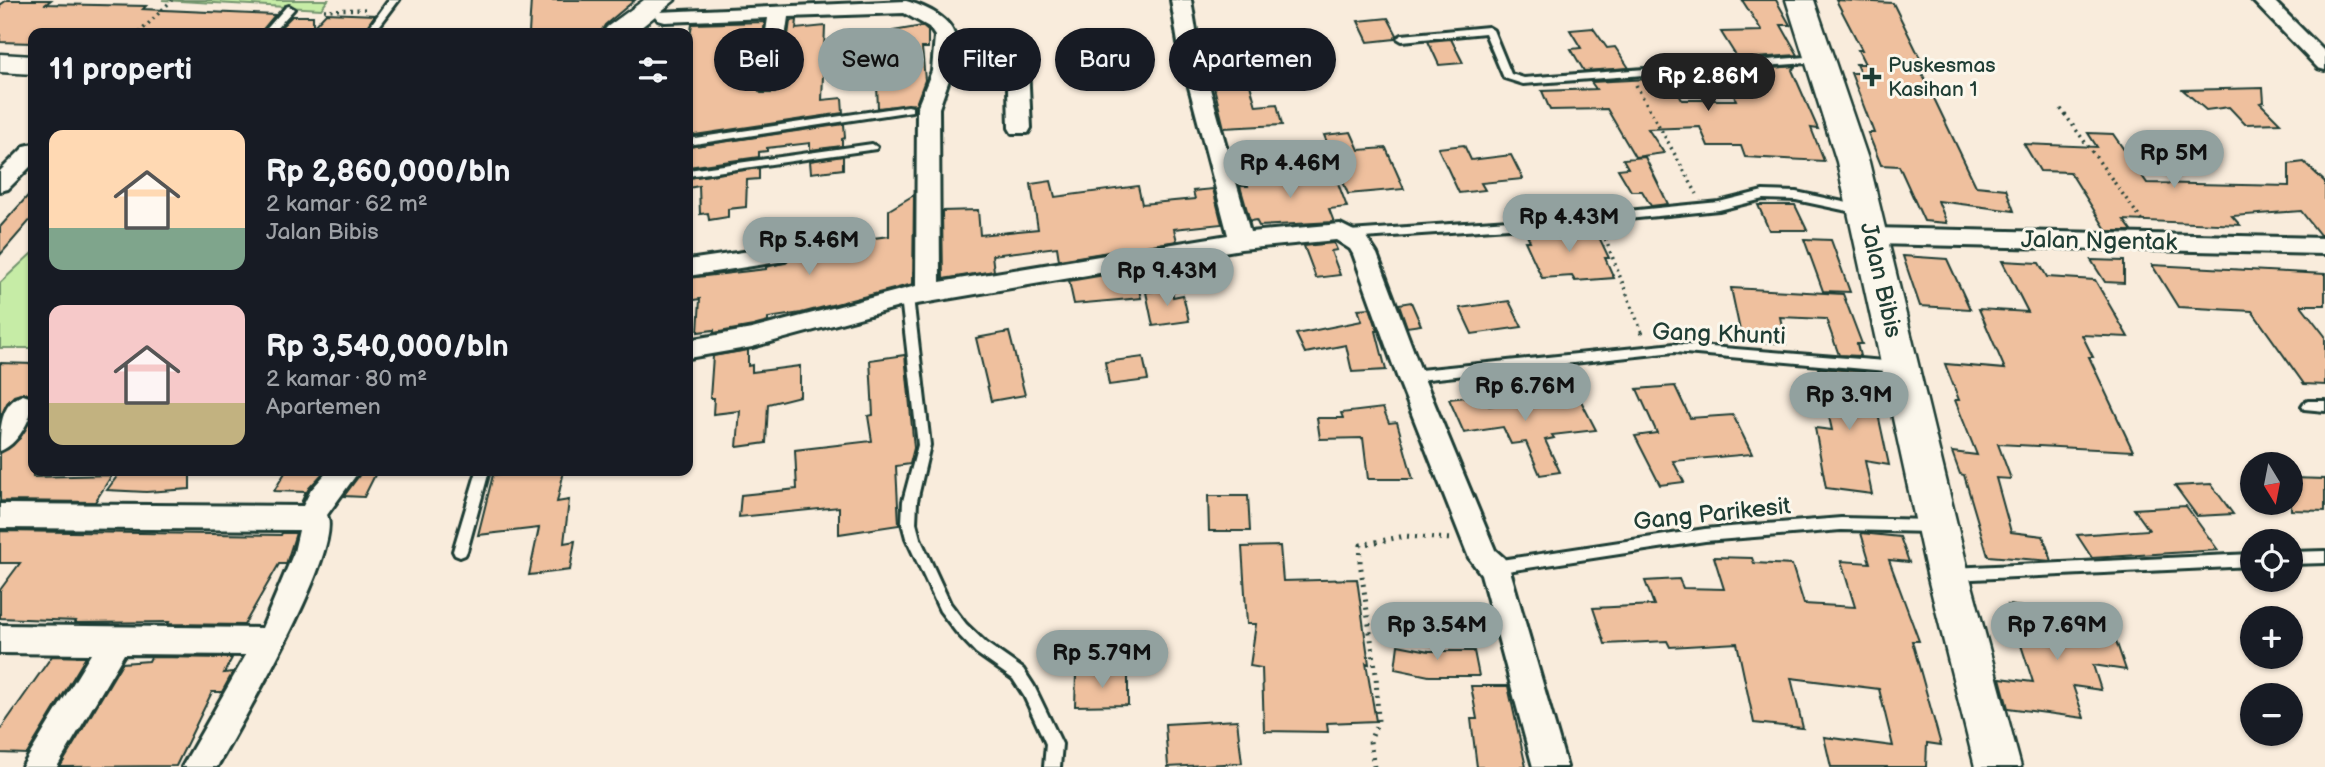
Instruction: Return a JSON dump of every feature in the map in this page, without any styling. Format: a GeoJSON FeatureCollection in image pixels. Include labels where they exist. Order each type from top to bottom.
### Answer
{"type":"FeatureCollection","features":[{"type":"Feature","properties":{"kind":"main road","name":"Jalan Bibis"},"geometry":{"type":"LineString","coordinates":[[1800,0],[1821,59],[1869,224],[1948,574],[1998,767]]}},
{"type":"Feature","properties":{"kind":"main road"},"geometry":{"type":"LineString","coordinates":[[628,28],[664,12]]}},
{"type":"Feature","properties":{"kind":"main road"},"geometry":{"type":"LineString","coordinates":[[0,63],[28,65]]}},
{"type":"Feature","properties":{"kind":"street"},"geometry":{"type":"LineString","coordinates":[[1181,0],[1189,49],[1241,241]]}},
{"type":"Feature","properties":{"kind":"street"},"geometry":{"type":"LineString","coordinates":[[2262,0],[2325,64]]}},
{"type":"Feature","properties":{"kind":"street"},"geometry":{"type":"LineString","coordinates":[[664,12],[779,12],[906,7],[921,12],[941,28]]}},
{"type":"Feature","properties":{"kind":"street"},"geometry":{"type":"LineString","coordinates":[[777,28],[779,12]]}},
{"type":"Feature","properties":{"kind":"street"},"geometry":{"type":"LineString","coordinates":[[917,295],[928,108],[938,82]]}},
{"type":"Feature","properties":{"kind":"street"},"geometry":{"type":"LineString","coordinates":[[1019,91],[1020,128]]}},
{"type":"Feature","properties":{"kind":"street"},"geometry":{"type":"LineString","coordinates":[[0,184],[28,156]]}},
{"type":"Feature","properties":{"kind":"street","name":"Jalan Ngentak"},"geometry":{"type":"LineString","coordinates":[[1869,224],[2158,242],[2325,246]]}},
{"type":"Feature","properties":{"kind":"street"},"geometry":{"type":"LineString","coordinates":[[693,346],[752,338],[917,295],[1241,241],[1323,232],[1349,235],[1359,243],[1365,254],[1410,376],[1489,562],[1550,767]]}},
{"type":"Feature","properties":{"kind":"street"},"geometry":{"type":"LineString","coordinates":[[693,267],[777,255]]}},
{"type":"Feature","properties":{"kind":"street"},"geometry":{"type":"LineString","coordinates":[[0,440],[19,405]]}},
{"type":"Feature","properties":{"kind":"street"},"geometry":{"type":"LineString","coordinates":[[312,518],[321,498],[341,476]]}},
{"type":"Feature","properties":{"kind":"street"},"geometry":{"type":"LineString","coordinates":[[0,516],[312,518]]}},
{"type":"Feature","properties":{"kind":"street"},"geometry":{"type":"LineString","coordinates":[[199,767],[271,642],[309,552],[316,526],[312,518]]}},
{"type":"Feature","properties":{"kind":"street"},"geometry":{"type":"LineString","coordinates":[[0,639],[271,642]]}},
{"type":"Feature","properties":{"kind":"street"},"geometry":{"type":"LineString","coordinates":[[39,767],[116,640]]}},
{"type":"Feature","properties":{"kind":"lane"},"geometry":{"type":"LineString","coordinates":[[373,28],[394,0]]}},
{"type":"Feature","properties":{"kind":"lane"},"geometry":{"type":"LineString","coordinates":[[272,28],[289,9]]}},
{"type":"Feature","properties":{"kind":"lane"},"geometry":{"type":"LineString","coordinates":[[1402,38],[1488,30],[1507,76],[1514,80],[1821,59]]}},
{"type":"Feature","properties":{"kind":"lane"},"geometry":{"type":"LineString","coordinates":[[693,141],[908,109]]}},
{"type":"Feature","properties":{"kind":"lane"},"geometry":{"type":"LineString","coordinates":[[693,172],[872,147]]}},
{"type":"Feature","properties":{"kind":"lane"},"geometry":{"type":"LineString","coordinates":[[1349,235],[1597,218],[1780,195],[1869,224]]}},
{"type":"Feature","properties":{"kind":"lane"},"geometry":{"type":"LineString","coordinates":[[917,295],[924,445],[911,501],[909,523],[913,538],[945,607],[981,649],[1018,674],[1029,691],[1054,744],[1052,767]]}},
{"type":"Feature","properties":{"kind":"lane","name":"Gang Khunti"},"geometry":{"type":"LineString","coordinates":[[1410,376],[1674,348],[1902,368]]}},
{"type":"Feature","properties":{"kind":"lane"},"geometry":{"type":"LineString","coordinates":[[2308,406],[2325,406]]}},
{"type":"Feature","properties":{"kind":"lane"},"geometry":{"type":"LineString","coordinates":[[460,551],[482,476]]}},
{"type":"Feature","properties":{"kind":"lane","name":"Gang Parikesit"},"geometry":{"type":"LineString","coordinates":[[1489,562],[1705,535],[1841,524],[1937,526]]}},
{"type":"Feature","properties":{"kind":"lane"},"geometry":{"type":"LineString","coordinates":[[2303,558],[2325,557]]}},
{"type":"Feature","properties":{"kind":"lane"},"geometry":{"type":"LineString","coordinates":[[1948,574],[2240,561]]}},
{"type":"Feature","properties":{"kind":"path"},"geometry":{"type":"LineString","coordinates":[[144,28],[172,0]]}},
{"type":"Feature","properties":{"kind":"path"},"geometry":{"type":"LineString","coordinates":[[324,10],[387,9]]}},
{"type":"Feature","properties":{"kind":"path"},"geometry":{"type":"LineString","coordinates":[[1630,73],[1704,206]]}},
{"type":"Feature","properties":{"kind":"path"},"geometry":{"type":"LineString","coordinates":[[2062,109],[2158,242]]}},
{"type":"Feature","properties":{"kind":"path"},"geometry":{"type":"LineString","coordinates":[[1597,218],[1648,350]]}},
{"type":"Feature","properties":{"kind":"path"},"geometry":{"type":"LineString","coordinates":[[1374,767],[1370,741],[1378,721],[1376,674],[1360,562],[1361,545],[1380,537],[1422,535],[1451,539],[1489,562]]}},
{"type":"Feature","properties":{"kind":"green space"},"geometry":{"type":"Polygon","coordinates":[[[162,0],[328,0],[321,9],[162,0]]]}},
{"type":"Feature","properties":{"kind":"green space"},"geometry":{"type":"Polygon","coordinates":[[[28,257],[28,348],[0,348],[0,283],[28,257]]]}},
{"type":"Feature","properties":{"kind":"building"},"geometry":{"type":"Polygon","coordinates":[[[7,0],[51,0],[46,4],[146,6],[143,9],[275,15],[264,28],[28,28],[28,43],[0,42],[0,5],[7,0]]]}},
{"type":"Feature","properties":{"kind":"building"},"geometry":{"type":"Polygon","coordinates":[[[531,0],[635,0],[603,28],[529,28],[531,0]]]}},
{"type":"Feature","properties":{"kind":"building"},"geometry":{"type":"Polygon","coordinates":[[[1742,0],[1776,0],[1790,25],[1781,25],[1798,55],[1738,59],[1721,32],[1762,31],[1742,0]]]}},
{"type":"Feature","properties":{"kind":"building"},"geometry":{"type":"Polygon","coordinates":[[[1836,0],[1893,3],[1924,66],[1918,65],[1976,186],[2006,189],[2014,211],[1938,201],[1947,223],[1924,221],[1899,166],[1881,165],[1868,133],[1874,133],[1851,73],[1860,73],[1856,64],[1865,64],[1858,50],[1862,50],[1836,0]]]}},
{"type":"Feature","properties":{"kind":"building"},"geometry":{"type":"Polygon","coordinates":[[[326,13],[375,15],[366,28],[280,28],[292,16],[313,16],[313,27],[326,13]]]}},
{"type":"Feature","properties":{"kind":"building"},"geometry":{"type":"Polygon","coordinates":[[[1388,18],[1397,35],[1395,39],[1368,42],[1358,21],[1388,18]]]}},
{"type":"Feature","properties":{"kind":"building"},"geometry":{"type":"Polygon","coordinates":[[[797,20],[796,28],[789,28],[790,21],[797,20]]]}},
{"type":"Feature","properties":{"kind":"building"},"geometry":{"type":"Polygon","coordinates":[[[765,22],[764,28],[714,28],[714,91],[804,91],[804,28],[825,26],[818,28],[818,91],[822,91],[822,100],[842,98],[843,113],[693,135],[692,24],[765,22]]]}},
{"type":"Feature","properties":{"kind":"building"},"geometry":{"type":"Polygon","coordinates":[[[922,26],[928,31],[928,48],[924,48],[924,28],[910,28],[922,26]]]}},
{"type":"Feature","properties":{"kind":"building"},"geometry":{"type":"Polygon","coordinates":[[[1593,28],[1607,48],[1615,47],[1629,68],[1584,71],[1571,49],[1581,48],[1570,30],[1593,28]]]}},
{"type":"Feature","properties":{"kind":"building"},"geometry":{"type":"Polygon","coordinates":[[[1451,39],[1463,63],[1439,65],[1428,41],[1451,39]]]}},
{"type":"Feature","properties":{"kind":"building"},"geometry":{"type":"Polygon","coordinates":[[[1797,66],[1792,70],[1818,129],[1811,128],[1824,161],[1745,157],[1741,146],[1708,146],[1700,127],[1648,129],[1664,153],[1635,157],[1607,109],[1550,110],[1542,91],[1596,89],[1591,82],[1670,78],[1682,100],[1736,100],[1724,72],[1746,73],[1745,70],[1797,66]]]}},
{"type":"Feature","properties":{"kind":"building"},"geometry":{"type":"Polygon","coordinates":[[[2263,88],[2264,102],[2260,103],[2280,123],[2245,124],[2229,107],[2206,110],[2183,90],[2263,88]]]}},
{"type":"Feature","properties":{"kind":"building"},"geometry":{"type":"Polygon","coordinates":[[[877,91],[921,91],[916,104],[878,108],[877,91]]]}},
{"type":"Feature","properties":{"kind":"building"},"geometry":{"type":"Polygon","coordinates":[[[1215,91],[1252,91],[1256,106],[1277,104],[1282,125],[1224,128],[1215,91]]]}},
{"type":"Feature","properties":{"kind":"building"},"geometry":{"type":"Polygon","coordinates":[[[844,124],[845,138],[842,139],[842,146],[810,150],[810,143],[767,148],[767,151],[759,152],[759,157],[693,166],[693,146],[844,124]]]}},
{"type":"Feature","properties":{"kind":"building"},"geometry":{"type":"Polygon","coordinates":[[[1351,132],[1359,150],[1386,148],[1404,189],[1348,194],[1324,135],[1351,132]]]}},
{"type":"Feature","properties":{"kind":"building"},"geometry":{"type":"Polygon","coordinates":[[[2088,133],[2113,134],[2147,183],[2289,186],[2289,164],[2304,162],[2325,182],[2325,235],[2320,235],[2301,211],[2232,216],[2240,225],[2124,220],[2132,231],[2107,231],[2070,172],[2040,171],[2024,144],[2097,147],[2088,133]]]}},
{"type":"Feature","properties":{"kind":"building"},"geometry":{"type":"Polygon","coordinates":[[[1464,145],[1471,160],[1511,155],[1523,179],[1481,183],[1485,190],[1459,193],[1438,148],[1464,145]]]}},
{"type":"Feature","properties":{"kind":"building"},"geometry":{"type":"Polygon","coordinates":[[[843,156],[843,169],[811,173],[810,161],[843,156]]]}},
{"type":"Feature","properties":{"kind":"building"},"geometry":{"type":"Polygon","coordinates":[[[1645,157],[1668,204],[1651,206],[1642,191],[1631,191],[1618,169],[1628,168],[1623,159],[1645,157]]]}},
{"type":"Feature","properties":{"kind":"building"},"geometry":{"type":"Polygon","coordinates":[[[759,168],[759,179],[747,180],[746,207],[728,209],[728,217],[709,220],[708,213],[700,214],[699,186],[693,187],[693,177],[759,168]]]}},
{"type":"Feature","properties":{"kind":"building"},"geometry":{"type":"Polygon","coordinates":[[[1285,171],[1290,183],[1336,178],[1347,207],[1329,209],[1334,222],[1259,226],[1256,220],[1250,221],[1240,186],[1248,186],[1245,176],[1285,171]]]}},
{"type":"Feature","properties":{"kind":"building"},"geometry":{"type":"Polygon","coordinates":[[[1051,181],[1055,197],[1138,186],[1142,204],[1195,199],[1193,191],[1213,189],[1222,224],[1174,229],[1177,241],[1059,260],[1057,247],[992,255],[994,271],[943,279],[942,211],[978,210],[980,235],[1038,229],[1031,184],[1051,181]]]}},
{"type":"Feature","properties":{"kind":"building"},"geometry":{"type":"Polygon","coordinates":[[[914,195],[913,284],[801,313],[768,318],[768,322],[753,326],[714,333],[714,330],[698,332],[700,299],[693,300],[693,277],[766,269],[787,262],[791,256],[787,248],[778,244],[767,246],[767,237],[788,234],[788,238],[802,236],[802,240],[825,237],[825,244],[889,236],[889,210],[914,195]]]}},
{"type":"Feature","properties":{"kind":"building"},"geometry":{"type":"Polygon","coordinates":[[[28,196],[28,223],[0,255],[0,227],[28,196]]]}},
{"type":"Feature","properties":{"kind":"building"},"geometry":{"type":"Polygon","coordinates":[[[1758,205],[1795,205],[1807,230],[1769,230],[1758,205]]]}},
{"type":"Feature","properties":{"kind":"building"},"geometry":{"type":"Polygon","coordinates":[[[1586,226],[1592,238],[1599,237],[1609,258],[1605,258],[1614,278],[1575,281],[1572,276],[1542,278],[1525,241],[1530,241],[1525,230],[1586,226]]]}},
{"type":"Feature","properties":{"kind":"building"},"geometry":{"type":"Polygon","coordinates":[[[1804,239],[1831,240],[1850,292],[1823,291],[1804,239]]]}},
{"type":"Feature","properties":{"kind":"building"},"geometry":{"type":"Polygon","coordinates":[[[1334,243],[1337,250],[1331,251],[1340,275],[1316,278],[1304,246],[1334,243]]]}},
{"type":"Feature","properties":{"kind":"building"},"geometry":{"type":"Polygon","coordinates":[[[1903,256],[1947,259],[1970,309],[1920,306],[1903,256]]]}},
{"type":"Feature","properties":{"kind":"building"},"geometry":{"type":"Polygon","coordinates":[[[2091,260],[2124,261],[2124,283],[2105,282],[2091,260]]]}},
{"type":"Feature","properties":{"kind":"building"},"geometry":{"type":"Polygon","coordinates":[[[2002,261],[2039,263],[2047,277],[2095,280],[2128,337],[2082,335],[2093,357],[2089,357],[2133,451],[1998,444],[2011,479],[1996,478],[2011,532],[2043,536],[2052,561],[1988,556],[1964,475],[1960,474],[1952,452],[1977,455],[1955,400],[1959,400],[1945,364],[2005,369],[1979,309],[2028,312],[2002,261]]]}},
{"type":"Feature","properties":{"kind":"building"},"geometry":{"type":"Polygon","coordinates":[[[2152,265],[2325,274],[2325,305],[2301,305],[2325,336],[2325,385],[2304,384],[2252,311],[2178,307],[2152,265]]]}},
{"type":"Feature","properties":{"kind":"building"},"geometry":{"type":"Polygon","coordinates":[[[1134,270],[1141,298],[1074,304],[1069,281],[1134,270]]]}},
{"type":"Feature","properties":{"kind":"building"},"geometry":{"type":"Polygon","coordinates":[[[1731,288],[1843,294],[1862,344],[1857,344],[1860,356],[1839,355],[1826,319],[1780,317],[1786,344],[1742,340],[1731,288]]]}},
{"type":"Feature","properties":{"kind":"building"},"geometry":{"type":"Polygon","coordinates":[[[1172,289],[1173,297],[1183,295],[1189,321],[1153,326],[1146,292],[1172,289]]]}},
{"type":"Feature","properties":{"kind":"building"},"geometry":{"type":"Polygon","coordinates":[[[1509,301],[1522,327],[1472,334],[1460,308],[1509,301]]]}},
{"type":"Feature","properties":{"kind":"building"},"geometry":{"type":"Polygon","coordinates":[[[1411,302],[1421,325],[1407,327],[1399,304],[1411,302]]]}},
{"type":"Feature","properties":{"kind":"building"},"geometry":{"type":"Polygon","coordinates":[[[1370,308],[1386,370],[1352,372],[1346,345],[1305,353],[1296,334],[1362,321],[1358,309],[1370,308]]]}},
{"type":"Feature","properties":{"kind":"building"},"geometry":{"type":"Polygon","coordinates":[[[1009,332],[1025,395],[991,401],[976,338],[1009,332]]]}},
{"type":"Feature","properties":{"kind":"building"},"geometry":{"type":"Polygon","coordinates":[[[748,350],[748,366],[752,365],[752,372],[800,366],[800,396],[768,404],[766,443],[737,447],[740,411],[713,414],[714,398],[710,398],[713,356],[748,350]]]}},
{"type":"Feature","properties":{"kind":"building"},"geometry":{"type":"Polygon","coordinates":[[[905,355],[914,448],[910,464],[896,466],[899,525],[839,534],[839,507],[739,517],[741,495],[797,489],[795,450],[872,441],[868,416],[873,415],[870,360],[905,355]]]}},
{"type":"Feature","properties":{"kind":"building"},"geometry":{"type":"Polygon","coordinates":[[[1143,357],[1148,380],[1109,385],[1105,362],[1143,357]]]}},
{"type":"Feature","properties":{"kind":"building"},"geometry":{"type":"Polygon","coordinates":[[[0,363],[28,364],[28,394],[14,396],[7,403],[0,419],[0,363]]]}},
{"type":"Feature","properties":{"kind":"building"},"geometry":{"type":"Polygon","coordinates":[[[1818,368],[1864,372],[1875,414],[1878,414],[1889,465],[1865,461],[1872,494],[1826,488],[1815,428],[1832,430],[1818,368]]]}},
{"type":"Feature","properties":{"kind":"building"},"geometry":{"type":"Polygon","coordinates":[[[1675,386],[1690,418],[1733,415],[1752,454],[1673,461],[1684,482],[1660,485],[1635,436],[1657,433],[1637,389],[1675,386]]]}},
{"type":"Feature","properties":{"kind":"building"},"geometry":{"type":"Polygon","coordinates":[[[1484,395],[1489,406],[1536,399],[1538,404],[1580,399],[1596,430],[1552,435],[1554,438],[1545,440],[1560,472],[1540,475],[1526,442],[1511,444],[1503,427],[1464,433],[1449,399],[1484,395]]]}},
{"type":"Feature","properties":{"kind":"building"},"geometry":{"type":"Polygon","coordinates":[[[1383,408],[1389,423],[1397,422],[1413,479],[1368,479],[1363,438],[1320,439],[1317,418],[1343,418],[1341,413],[1383,408]]]}},
{"type":"Feature","properties":{"kind":"building"},"geometry":{"type":"Polygon","coordinates":[[[28,423],[28,476],[111,476],[95,502],[0,501],[0,453],[20,438],[28,423]]]}},
{"type":"Feature","properties":{"kind":"building"},"geometry":{"type":"Polygon","coordinates":[[[117,476],[190,476],[190,489],[146,492],[107,490],[117,476]]]}},
{"type":"Feature","properties":{"kind":"building"},"geometry":{"type":"Polygon","coordinates":[[[283,476],[320,476],[309,488],[301,503],[306,492],[274,491],[283,476]]]}},
{"type":"Feature","properties":{"kind":"building"},"geometry":{"type":"Polygon","coordinates":[[[359,476],[374,476],[364,497],[344,496],[359,476]]]}},
{"type":"Feature","properties":{"kind":"building"},"geometry":{"type":"Polygon","coordinates":[[[493,476],[563,476],[557,502],[569,500],[564,543],[575,541],[570,570],[529,575],[539,528],[478,535],[493,476]]]}},
{"type":"Feature","properties":{"kind":"building"},"geometry":{"type":"Polygon","coordinates":[[[2303,478],[2325,479],[2325,511],[2303,510],[2303,478]]]}},
{"type":"Feature","properties":{"kind":"building"},"geometry":{"type":"Polygon","coordinates":[[[2211,484],[2233,514],[2197,516],[2175,486],[2211,484]]]}},
{"type":"Feature","properties":{"kind":"building"},"geometry":{"type":"Polygon","coordinates":[[[1208,496],[1248,496],[1250,531],[1209,531],[1208,496]]]}},
{"type":"Feature","properties":{"kind":"building"},"geometry":{"type":"Polygon","coordinates":[[[2186,506],[2218,550],[2092,558],[2077,535],[2149,530],[2134,509],[2186,506]]]}},
{"type":"Feature","properties":{"kind":"building"},"geometry":{"type":"Polygon","coordinates":[[[0,531],[281,535],[296,533],[286,564],[279,564],[244,625],[168,624],[169,622],[75,623],[76,621],[0,618],[0,590],[20,563],[0,563],[0,531]]]}},
{"type":"Feature","properties":{"kind":"building"},"geometry":{"type":"Polygon","coordinates":[[[1861,533],[1900,537],[1909,562],[1889,560],[1919,641],[1912,641],[1941,745],[1927,743],[1926,767],[1831,767],[1824,737],[1893,746],[1879,689],[1791,678],[1803,728],[1754,723],[1737,643],[1670,647],[1667,641],[1605,644],[1593,608],[1654,605],[1645,581],[1679,579],[1683,588],[1724,589],[1714,557],[1752,558],[1754,563],[1792,565],[1804,604],[1855,607],[1841,561],[1870,563],[1861,533]]]}},
{"type":"Feature","properties":{"kind":"building"},"geometry":{"type":"Polygon","coordinates":[[[1280,546],[1283,581],[1357,579],[1369,664],[1366,663],[1376,721],[1327,723],[1328,732],[1264,731],[1262,668],[1250,666],[1256,624],[1247,624],[1242,547],[1280,546]]]}},
{"type":"Feature","properties":{"kind":"building"},"geometry":{"type":"Polygon","coordinates":[[[2008,605],[2068,613],[2074,630],[2114,635],[2126,670],[2093,665],[2101,690],[2073,686],[2084,718],[2008,708],[2000,678],[2033,682],[2008,605]]]}},
{"type":"Feature","properties":{"kind":"building"},"geometry":{"type":"Polygon","coordinates":[[[1398,645],[1429,651],[1474,651],[1479,676],[1429,676],[1395,669],[1398,645]]]}},
{"type":"Feature","properties":{"kind":"building"},"geometry":{"type":"Polygon","coordinates":[[[52,656],[86,657],[27,754],[0,753],[0,730],[52,656]]]}},
{"type":"Feature","properties":{"kind":"building"},"geometry":{"type":"Polygon","coordinates":[[[151,657],[232,658],[224,673],[233,672],[222,692],[212,692],[176,766],[60,767],[122,663],[149,661],[151,657]]]}},
{"type":"Feature","properties":{"kind":"building"},"geometry":{"type":"Polygon","coordinates":[[[1076,675],[1128,675],[1128,705],[1075,706],[1076,675]]]}},
{"type":"Feature","properties":{"kind":"building"},"geometry":{"type":"Polygon","coordinates":[[[1471,686],[1508,686],[1526,767],[1477,767],[1471,719],[1477,719],[1471,686]]]}},
{"type":"Feature","properties":{"kind":"building"},"geometry":{"type":"Polygon","coordinates":[[[1237,720],[1242,763],[1168,767],[1165,724],[1237,720]]]}},
{"type":"Feature","properties":{"kind":"place","name":"Puskesmas Kasihan 1"},"geometry":{"type":"Point","coordinates":[1872,77]}}]}
